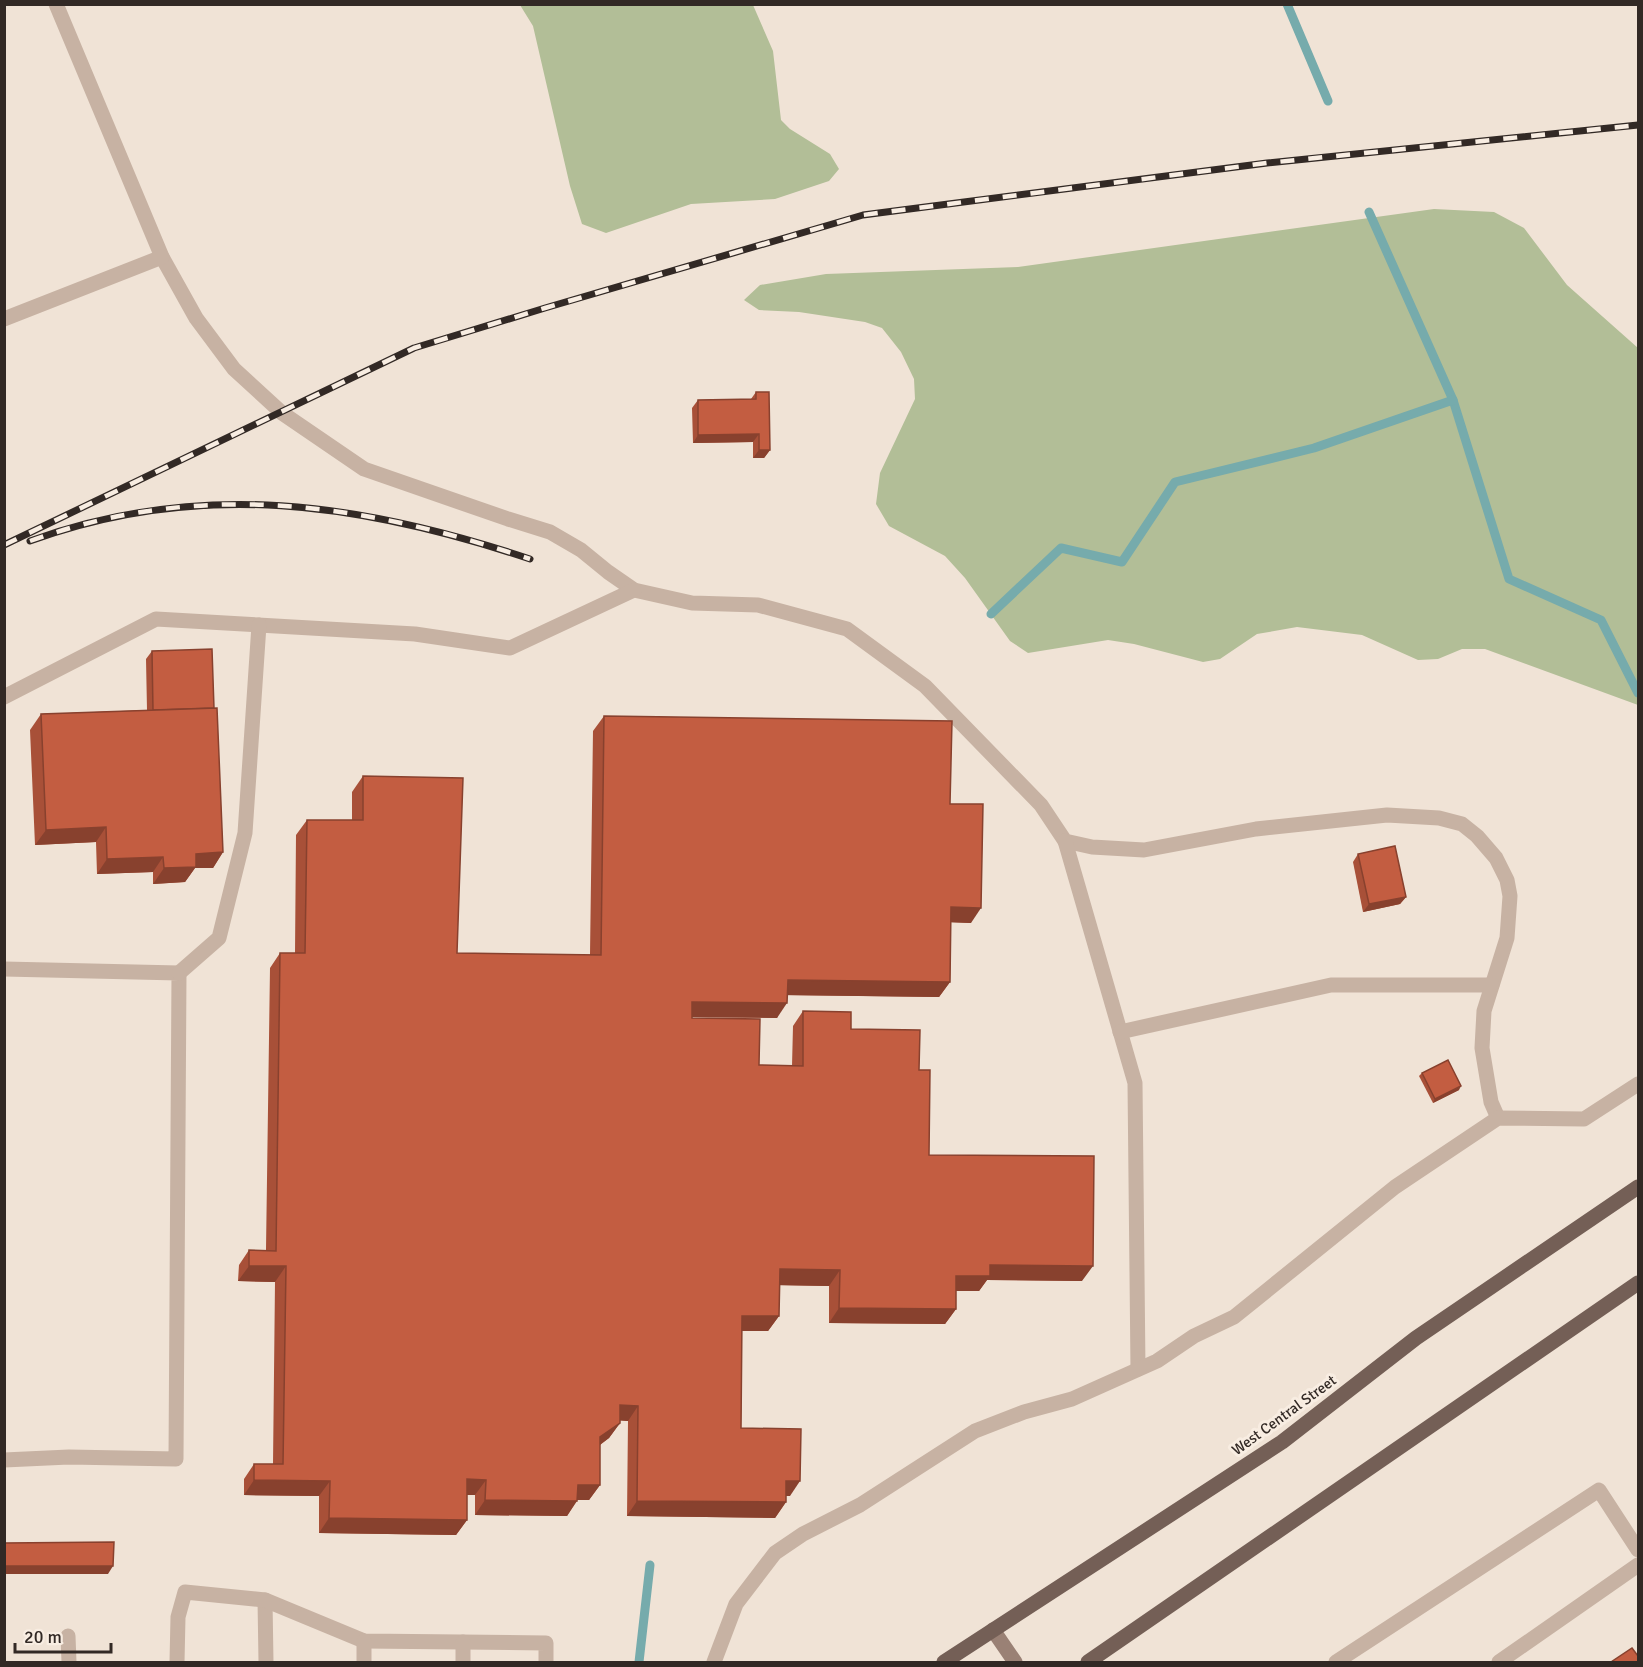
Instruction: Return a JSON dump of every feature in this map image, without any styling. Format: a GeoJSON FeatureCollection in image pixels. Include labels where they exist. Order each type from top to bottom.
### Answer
{"type":"FeatureCollection","features":[{"type":"Feature","properties":{"kind":"main road","name":"West Central Street"},"geometry":{"type":"LineString","coordinates":[[944,1662],[1282,1442],[1416,1338],[1638,1187]]}},
{"type":"Feature","properties":{"kind":"main road"},"geometry":{"type":"LineString","coordinates":[[1088,1662],[1638,1284]]}},
{"type":"Feature","properties":{"kind":"street"},"geometry":{"type":"LineString","coordinates":[[993,1630],[1015,1662]]}},
{"type":"Feature","properties":{"kind":"lane"},"geometry":{"type":"LineString","coordinates":[[56,4],[162,257],[196,318],[234,369],[282,413],[364,469],[550,532],[581,550],[634,590],[692,603],[758,605],[847,629],[925,686],[1041,805],[1065,841],[1135,1083],[1138,1369]]}},
{"type":"Feature","properties":{"kind":"lane"},"geometry":{"type":"LineString","coordinates":[[4,319],[162,257]]}},
{"type":"Feature","properties":{"kind":"lane"},"geometry":{"type":"LineString","coordinates":[[4,697],[156,619],[415,634],[510,648],[634,590]]}},
{"type":"Feature","properties":{"kind":"lane"},"geometry":{"type":"LineString","coordinates":[[4,969],[179,973],[219,938],[245,833],[260,625]]}},
{"type":"Feature","properties":{"kind":"lane"},"geometry":{"type":"LineString","coordinates":[[1065,841],[1092,847],[1144,850],[1256,829],[1387,815],[1438,818],[1462,824],[1477,836],[1496,858],[1507,880],[1510,896],[1508,938],[1484,1011],[1482,1048],[1491,1102],[1498,1118]]}},
{"type":"Feature","properties":{"kind":"lane"},"geometry":{"type":"LineString","coordinates":[[4,1460],[69,1457],[176,1459],[179,973]]}},
{"type":"Feature","properties":{"kind":"lane"},"geometry":{"type":"LineString","coordinates":[[1120,1032],[1331,985],[1492,985]]}},
{"type":"Feature","properties":{"kind":"lane"},"geometry":{"type":"LineString","coordinates":[[714,1662],[736,1604],[775,1553],[803,1533],[860,1505],[975,1431],[1023,1412],[1072,1399],[1157,1361],[1194,1336],[1234,1317],[1395,1187],[1498,1118],[1584,1119],[1638,1084]]}},
{"type":"Feature","properties":{"kind":"lane"},"geometry":{"type":"LineString","coordinates":[[1336,1662],[1599,1490],[1638,1550]]}},
{"type":"Feature","properties":{"kind":"lane"},"geometry":{"type":"LineString","coordinates":[[1499,1662],[1638,1565]]}},
{"type":"Feature","properties":{"kind":"lane"},"geometry":{"type":"LineString","coordinates":[[177,1662],[178,1617],[185,1593],[265,1600],[364,1641],[546,1643],[546,1662]]}},
{"type":"Feature","properties":{"kind":"lane"},"geometry":{"type":"LineString","coordinates":[[265,1600],[266,1662]]}},
{"type":"Feature","properties":{"kind":"lane"},"geometry":{"type":"LineString","coordinates":[[68,1636],[69,1662]]}},
{"type":"Feature","properties":{"kind":"lane"},"geometry":{"type":"LineString","coordinates":[[364,1641],[364,1662]]}},
{"type":"Feature","properties":{"kind":"lane"},"geometry":{"type":"LineString","coordinates":[[463,1642],[463,1662]]}},
{"type":"Feature","properties":{"kind":"green space"},"geometry":{"type":"Polygon","coordinates":[[[520,5],[753,5],[773,51],[781,120],[790,129],[830,154],[839,169],[829,181],[775,199],[691,204],[606,233],[582,224],[570,186],[533,26],[520,5]]]}},
{"type":"Feature","properties":{"kind":"green space"},"geometry":{"type":"Polygon","coordinates":[[[1434,209],[1494,212],[1524,228],[1567,285],[1638,348],[1638,705],[1485,649],[1462,649],[1438,659],[1418,660],[1362,635],[1297,627],[1257,634],[1220,659],[1203,662],[1134,644],[1108,640],[1028,653],[1010,641],[965,578],[945,556],[889,526],[876,504],[880,473],[915,399],[914,379],[901,352],[882,328],[865,322],[799,312],[759,310],[744,300],[760,285],[826,274],[1018,267],[1434,209]]]}},
{"type":"Feature","properties":{"kind":"building"},"geometry":{"type":"Polygon","coordinates":[[[756,392],[769,392],[770,450],[759,450],[759,434],[698,435],[698,400],[756,399],[756,392]]]}},
{"type":"Feature","properties":{"kind":"building"},"geometry":{"type":"Polygon","coordinates":[[[212,649],[214,708],[153,710],[152,651],[212,649]]]}},
{"type":"Feature","properties":{"kind":"building"},"geometry":{"type":"Polygon","coordinates":[[[217,708],[223,852],[196,854],[196,867],[164,868],[163,857],[107,859],[106,827],[46,830],[41,714],[217,708]]]}},
{"type":"Feature","properties":{"kind":"building"},"geometry":{"type":"Polygon","coordinates":[[[604,716],[952,721],[950,804],[983,804],[981,908],[951,907],[950,982],[788,980],[787,1003],[692,1002],[692,1018],[760,1019],[759,1065],[803,1066],[803,1011],[851,1012],[851,1029],[920,1030],[919,1070],[930,1070],[929,1155],[1094,1156],[1093,1266],[990,1265],[990,1276],[956,1276],[956,1309],[839,1308],[840,1270],[780,1269],[779,1316],[742,1316],[741,1428],[801,1429],[800,1481],[786,1481],[786,1502],[637,1501],[638,1406],[620,1405],[620,1423],[600,1437],[600,1485],[578,1485],[577,1501],[485,1500],[486,1480],[467,1479],[467,1520],[329,1518],[330,1481],[254,1480],[254,1464],[283,1464],[286,1266],[249,1266],[249,1250],[276,1251],[280,953],[305,953],[307,820],[363,820],[363,776],[463,778],[457,953],[601,955],[604,716]]]}},
{"type":"Feature","properties":{"kind":"building"},"geometry":{"type":"Polygon","coordinates":[[[1395,846],[1406,897],[1369,904],[1358,854],[1395,846]]]}},
{"type":"Feature","properties":{"kind":"building"},"geometry":{"type":"Polygon","coordinates":[[[1448,1060],[1461,1086],[1435,1099],[1422,1073],[1448,1060]]]}},
{"type":"Feature","properties":{"kind":"building"},"geometry":{"type":"Polygon","coordinates":[[[114,1542],[113,1566],[4,1566],[4,1543],[114,1542]]]}},
{"type":"Feature","properties":{"kind":"building"},"geometry":{"type":"Polygon","coordinates":[[[1632,1648],[1638,1656],[1638,1662],[1611,1662],[1632,1648]]]}},
{"type":"Feature","properties":{"kind":"waterway"},"geometry":{"type":"LineString","coordinates":[[1287,4],[1328,101]]}},
{"type":"Feature","properties":{"kind":"waterway"},"geometry":{"type":"LineString","coordinates":[[1369,212],[1453,400],[1509,579],[1601,620],[1638,693]]}},
{"type":"Feature","properties":{"kind":"waterway"},"geometry":{"type":"LineString","coordinates":[[991,614],[1061,548],[1122,562],[1175,482],[1314,448],[1453,400]]}},
{"type":"Feature","properties":{"kind":"waterway"},"geometry":{"type":"LineString","coordinates":[[639,1662],[650,1565]]}},
{"type":"Feature","properties":{"kind":"railway"},"geometry":{"type":"LineString","coordinates":[[4,545],[414,348],[863,215],[1267,163],[1638,125]]}},
{"type":"Feature","properties":{"kind":"railway"},"geometry":{"type":"LineString","coordinates":[[30,541],[94,522],[157,510],[219,505],[281,506],[343,512],[405,524],[530,559]]}}]}
